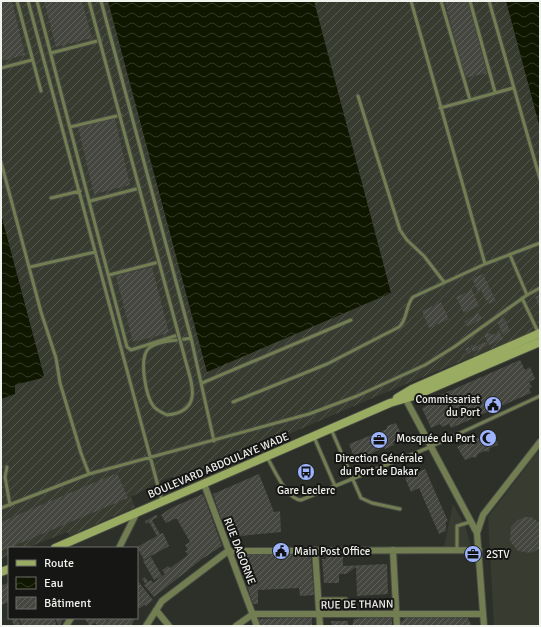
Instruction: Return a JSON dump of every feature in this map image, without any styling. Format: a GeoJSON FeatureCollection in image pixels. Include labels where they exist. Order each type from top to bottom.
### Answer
{"type":"FeatureCollection","features":[{"type":"Feature","properties":{"kind":"street","name":"BOULEVARD ABDOULAYE WADE"},"geometry":{"type":"LineString","coordinates":[[57,547],[314,437],[540,337]]}},
{"type":"Feature","properties":{"kind":"street"},"geometry":{"type":"LineString","coordinates":[[404,396],[476,534],[479,550],[482,614],[484,626]]}},
{"type":"Feature","properties":{"kind":"street"},"geometry":{"type":"LineString","coordinates":[[476,534],[483,515],[540,442]]}},
{"type":"Feature","properties":{"kind":"street","name":"RUE DAGORNE"},"geometry":{"type":"LineString","coordinates":[[204,484],[257,626]]}},
{"type":"Feature","properties":{"kind":"street"},"geometry":{"type":"LineString","coordinates":[[119,547],[136,512]]}},
{"type":"Feature","properties":{"kind":"street"},"geometry":{"type":"LineString","coordinates":[[315,550],[320,626]]}},
{"type":"Feature","properties":{"kind":"street"},"geometry":{"type":"LineString","coordinates":[[393,550],[397,626]]}},
{"type":"Feature","properties":{"kind":"street"},"geometry":{"type":"LineString","coordinates":[[146,626],[162,601],[228,551],[479,550]]}},
{"type":"Feature","properties":{"kind":"street"},"geometry":{"type":"LineString","coordinates":[[156,610],[169,626]]}},
{"type":"Feature","properties":{"kind":"street"},"geometry":{"type":"LineString","coordinates":[[236,626],[253,614]]}},
{"type":"Feature","properties":{"kind":"street","name":"RUE DE THANN"},"geometry":{"type":"LineString","coordinates":[[253,614],[482,614]]}},
{"type":"Feature","properties":{"kind":"lane"},"geometry":{"type":"LineString","coordinates":[[17,1],[41,91]]}},
{"type":"Feature","properties":{"kind":"lane"},"geometry":{"type":"LineString","coordinates":[[28,1],[162,501]]}},
{"type":"Feature","properties":{"kind":"lane"},"geometry":{"type":"LineString","coordinates":[[37,1],[128,349],[131,350],[178,335]]}},
{"type":"Feature","properties":{"kind":"lane"},"geometry":{"type":"LineString","coordinates":[[89,1],[101,40],[178,335],[180,342],[184,355],[192,387],[193,399],[188,407],[182,412],[167,415],[154,407],[151,400],[143,370],[144,356],[146,351],[154,345],[179,340],[186,339],[191,338]]}},
{"type":"Feature","properties":{"kind":"lane"},"geometry":{"type":"LineString","coordinates":[[101,1],[191,338],[214,441]]}},
{"type":"Feature","properties":{"kind":"lane"},"geometry":{"type":"LineString","coordinates":[[411,1],[485,264]]}},
{"type":"Feature","properties":{"kind":"lane"},"geometry":{"type":"LineString","coordinates":[[441,1],[470,100]]}},
{"type":"Feature","properties":{"kind":"lane"},"geometry":{"type":"LineString","coordinates":[[470,1],[495,92]]}},
{"type":"Feature","properties":{"kind":"lane"},"geometry":{"type":"LineString","coordinates":[[489,1],[540,179]]}},
{"type":"Feature","properties":{"kind":"lane"},"geometry":{"type":"LineString","coordinates":[[50,52],[101,40]]}},
{"type":"Feature","properties":{"kind":"lane"},"geometry":{"type":"LineString","coordinates":[[1,68],[32,60]]}},
{"type":"Feature","properties":{"kind":"lane"},"geometry":{"type":"LineString","coordinates":[[440,108],[513,88]]}},
{"type":"Feature","properties":{"kind":"lane"},"geometry":{"type":"LineString","coordinates":[[358,96],[400,230],[407,240],[424,256],[444,282]]}},
{"type":"Feature","properties":{"kind":"lane"},"geometry":{"type":"LineString","coordinates":[[70,128],[121,115]]}},
{"type":"Feature","properties":{"kind":"lane"},"geometry":{"type":"LineString","coordinates":[[1,162],[56,358],[60,383],[81,453],[89,474]]}},
{"type":"Feature","properties":{"kind":"lane"},"geometry":{"type":"LineString","coordinates":[[90,201],[140,188]]}},
{"type":"Feature","properties":{"kind":"lane"},"geometry":{"type":"LineString","coordinates":[[51,198],[80,191]]}},
{"type":"Feature","properties":{"kind":"lane"},"geometry":{"type":"LineString","coordinates":[[232,402],[327,364],[399,327],[404,322],[408,305],[413,297],[485,264],[540,243]]}},
{"type":"Feature","properties":{"kind":"lane"},"geometry":{"type":"LineString","coordinates":[[30,266],[95,252]]}},
{"type":"Feature","properties":{"kind":"lane"},"geometry":{"type":"LineString","coordinates":[[510,255],[527,295]]}},
{"type":"Feature","properties":{"kind":"lane"},"geometry":{"type":"LineString","coordinates":[[109,275],[159,262]]}},
{"type":"Feature","properties":{"kind":"lane"},"geometry":{"type":"LineString","coordinates":[[1,508],[89,474],[310,414],[397,379],[425,365],[454,347],[522,298],[540,288]]}},
{"type":"Feature","properties":{"kind":"lane"},"geometry":{"type":"LineString","coordinates":[[522,298],[540,337]]}},
{"type":"Feature","properties":{"kind":"lane"},"geometry":{"type":"LineString","coordinates":[[202,383],[351,320]]}},
{"type":"Feature","properties":{"kind":"lane"},"geometry":{"type":"LineString","coordinates":[[267,457],[290,496],[297,500],[301,500],[430,447],[540,396]]}},
{"type":"Feature","properties":{"kind":"lane"},"geometry":{"type":"LineString","coordinates":[[332,429],[361,498],[372,503],[400,509]]}},
{"type":"Feature","properties":{"kind":"lane"},"geometry":{"type":"LineString","coordinates":[[314,437],[335,486]]}},
{"type":"Feature","properties":{"kind":"lane"},"geometry":{"type":"LineString","coordinates":[[7,467],[5,477],[10,505]]}},
{"type":"Feature","properties":{"kind":"lane"},"geometry":{"type":"LineString","coordinates":[[457,550],[457,526],[470,522]]}},
{"type":"Feature","properties":{"kind":"lane"},"geometry":{"type":"LineString","coordinates":[[318,599],[346,599]]}},
{"type":"Feature","properties":{"kind":"shaded area"},"geometry":{"type":"Polygon","coordinates":[[[1,1],[540,1],[540,329],[394,389],[189,477],[184,475],[174,479],[173,477],[165,479],[131,497],[135,507],[70,536],[67,532],[30,547],[8,547],[8,556],[1,559],[1,1]]]}},
{"type":"Feature","properties":{"kind":"shaded area"},"geometry":{"type":"Polygon","coordinates":[[[540,449],[540,626],[494,626],[488,517],[540,449]]]}},
{"type":"Feature","properties":{"kind":"shaded area"},"geometry":{"type":"Polygon","coordinates":[[[453,504],[465,525],[471,546],[444,547],[453,504]]]}},
{"type":"Feature","properties":{"kind":"water"},"geometry":{"type":"Polygon","coordinates":[[[108,1],[314,1],[391,293],[207,372],[108,1]]]}},
{"type":"Feature","properties":{"kind":"water"},"geometry":{"type":"Polygon","coordinates":[[[506,1],[540,1],[540,128],[506,1]]]}},
{"type":"Feature","properties":{"kind":"water"},"geometry":{"type":"Polygon","coordinates":[[[1,214],[44,376],[42,378],[15,385],[15,394],[1,399],[1,214]]]}},
{"type":"Feature","properties":{"kind":"building"},"geometry":{"type":"Polygon","coordinates":[[[1,1],[12,1],[25,55],[1,61],[1,1]]]}},
{"type":"Feature","properties":{"kind":"building"},"geometry":{"type":"Polygon","coordinates":[[[44,1],[82,1],[92,38],[56,47],[44,1]]]}},
{"type":"Feature","properties":{"kind":"building"},"geometry":{"type":"Polygon","coordinates":[[[445,1],[469,1],[487,73],[465,78],[445,1]]]}},
{"type":"Feature","properties":{"kind":"building"},"geometry":{"type":"Polygon","coordinates":[[[115,118],[130,185],[94,194],[78,127],[115,118]]]}},
{"type":"Feature","properties":{"kind":"building"},"geometry":{"type":"Polygon","coordinates":[[[152,267],[169,333],[133,342],[116,276],[152,267]]]}},
{"type":"Feature","properties":{"kind":"building"},"geometry":{"type":"Polygon","coordinates":[[[483,274],[496,301],[489,304],[481,290],[478,291],[472,279],[483,274]]]}},
{"type":"Feature","properties":{"kind":"building"},"geometry":{"type":"Polygon","coordinates":[[[472,290],[479,306],[464,313],[456,297],[472,290]]]}},
{"type":"Feature","properties":{"kind":"building"},"geometry":{"type":"Polygon","coordinates":[[[540,295],[540,309],[535,297],[540,295]]]}},
{"type":"Feature","properties":{"kind":"building"},"geometry":{"type":"Polygon","coordinates":[[[441,302],[449,319],[429,328],[422,311],[441,302]]]}},
{"type":"Feature","properties":{"kind":"building"},"geometry":{"type":"Polygon","coordinates":[[[478,313],[482,318],[468,327],[464,322],[478,313]]]}},
{"type":"Feature","properties":{"kind":"building"},"geometry":{"type":"Polygon","coordinates":[[[505,318],[510,331],[503,335],[497,321],[505,318]]]}},
{"type":"Feature","properties":{"kind":"building"},"geometry":{"type":"Polygon","coordinates":[[[500,332],[503,339],[489,345],[484,335],[491,333],[492,335],[500,332]]]}},
{"type":"Feature","properties":{"kind":"building"},"geometry":{"type":"Polygon","coordinates":[[[485,342],[487,346],[473,352],[470,346],[473,345],[474,347],[485,342]]]}},
{"type":"Feature","properties":{"kind":"building"},"geometry":{"type":"Polygon","coordinates":[[[469,347],[471,352],[462,357],[462,355],[467,352],[465,349],[469,347]]]}},
{"type":"Feature","properties":{"kind":"building"},"geometry":{"type":"Polygon","coordinates":[[[520,360],[525,370],[530,367],[535,379],[529,382],[532,387],[529,388],[531,393],[451,428],[449,424],[442,427],[440,424],[431,428],[422,408],[431,404],[429,400],[520,360]]]}},
{"type":"Feature","properties":{"kind":"building","name":"Direction Générale du Port de Dakar"},"geometry":{"type":"Polygon","coordinates":[[[396,423],[402,436],[398,437],[399,439],[393,442],[394,445],[385,449],[384,447],[365,457],[365,455],[354,457],[349,444],[387,429],[387,426],[396,423]]]}},
{"type":"Feature","properties":{"kind":"building"},"geometry":{"type":"Polygon","coordinates":[[[494,431],[498,445],[490,448],[489,452],[485,451],[478,454],[476,458],[473,457],[465,460],[457,447],[494,431]]]}},
{"type":"Feature","properties":{"kind":"building"},"geometry":{"type":"Polygon","coordinates":[[[425,469],[448,521],[446,522],[446,531],[439,534],[419,488],[411,492],[405,478],[425,469]]]}},
{"type":"Feature","properties":{"kind":"building"},"geometry":{"type":"Polygon","coordinates":[[[117,473],[128,498],[1,551],[1,522],[117,473]]]}},
{"type":"Feature","properties":{"kind":"building"},"geometry":{"type":"Polygon","coordinates":[[[259,474],[274,512],[280,511],[281,532],[229,537],[213,494],[259,474]]]}},
{"type":"Feature","properties":{"kind":"building"},"geometry":{"type":"Polygon","coordinates":[[[203,494],[222,546],[202,559],[154,597],[144,585],[146,584],[142,579],[145,577],[148,582],[151,580],[153,583],[165,574],[162,570],[168,566],[170,568],[188,555],[185,551],[188,550],[185,545],[190,542],[177,519],[166,523],[161,515],[171,508],[203,494]]]}},
{"type":"Feature","properties":{"kind":"building"},"geometry":{"type":"Polygon","coordinates":[[[156,515],[158,517],[152,520],[160,534],[163,533],[169,546],[144,560],[137,547],[157,536],[149,522],[146,524],[145,521],[156,515]]]}},
{"type":"Feature","properties":{"kind":"building"},"geometry":{"type":"Polygon","coordinates":[[[525,517],[531,517],[540,523],[540,548],[531,553],[518,551],[510,541],[511,527],[518,520],[525,517]]]}},
{"type":"Feature","properties":{"kind":"building"},"geometry":{"type":"Polygon","coordinates":[[[241,553],[307,553],[311,557],[314,595],[300,596],[299,588],[258,590],[258,604],[253,604],[238,558],[241,553]]]}},
{"type":"Feature","properties":{"kind":"building"},"geometry":{"type":"Polygon","coordinates":[[[151,557],[162,576],[154,580],[143,561],[151,557]]]}},
{"type":"Feature","properties":{"kind":"building"},"geometry":{"type":"Polygon","coordinates":[[[326,557],[343,557],[343,566],[387,564],[388,594],[357,596],[356,567],[346,574],[339,574],[339,583],[324,583],[322,559],[326,559],[326,557]]]}},
{"type":"Feature","properties":{"kind":"building"},"geometry":{"type":"Polygon","coordinates":[[[138,581],[153,600],[146,606],[145,605],[138,609],[138,581]]]}},
{"type":"Feature","properties":{"kind":"building"},"geometry":{"type":"Polygon","coordinates":[[[8,582],[8,602],[1,605],[1,586],[8,582]]]}},
{"type":"Feature","properties":{"kind":"building"},"geometry":{"type":"Polygon","coordinates":[[[312,617],[312,626],[261,626],[259,619],[312,617]]]}},
{"type":"Feature","properties":{"kind":"building"},"geometry":{"type":"Polygon","coordinates":[[[406,617],[467,617],[472,626],[401,626],[400,623],[406,617]]]}},
{"type":"Feature","properties":{"kind":"building"},"geometry":{"type":"Polygon","coordinates":[[[392,618],[392,626],[352,626],[354,619],[392,618]]]}},
{"type":"Feature","properties":{"kind":"building"},"geometry":{"type":"Polygon","coordinates":[[[11,619],[18,619],[21,626],[14,626],[11,619]]]}},
{"type":"Feature","properties":{"kind":"building"},"geometry":{"type":"Polygon","coordinates":[[[19,619],[54,619],[57,626],[22,626],[19,619]]]}},
{"type":"Feature","properties":{"kind":"building"},"geometry":{"type":"Polygon","coordinates":[[[56,619],[63,619],[59,626],[56,619]]]}},
{"type":"Feature","properties":{"kind":"building"},"geometry":{"type":"Polygon","coordinates":[[[85,619],[106,619],[107,621],[110,619],[134,619],[131,626],[98,626],[95,623],[90,626],[85,619]]]}},
{"type":"Feature","properties":{"kind":"building"},"geometry":{"type":"Polygon","coordinates":[[[331,621],[348,621],[348,626],[332,626],[331,621]]]}},
{"type":"Feature","properties":{"kind":"place","name":"Commissariat du Port"},"geometry":{"type":"Point","coordinates":[493,405]}},
{"type":"Feature","properties":{"kind":"place","name":"Mosquée du Port"},"geometry":{"type":"Point","coordinates":[488,438]}},
{"type":"Feature","properties":{"kind":"place","name":"Direction Générale du Port de Dakar"},"geometry":{"type":"Point","coordinates":[379,440]}},
{"type":"Feature","properties":{"kind":"place","name":"Gare Leclerc"},"geometry":{"type":"Point","coordinates":[306,472]}},
{"type":"Feature","properties":{"kind":"place","name":"Main Post Office"},"geometry":{"type":"Point","coordinates":[281,551]}},
{"type":"Feature","properties":{"kind":"place","name":"2STV"},"geometry":{"type":"Point","coordinates":[473,554]}}]}
